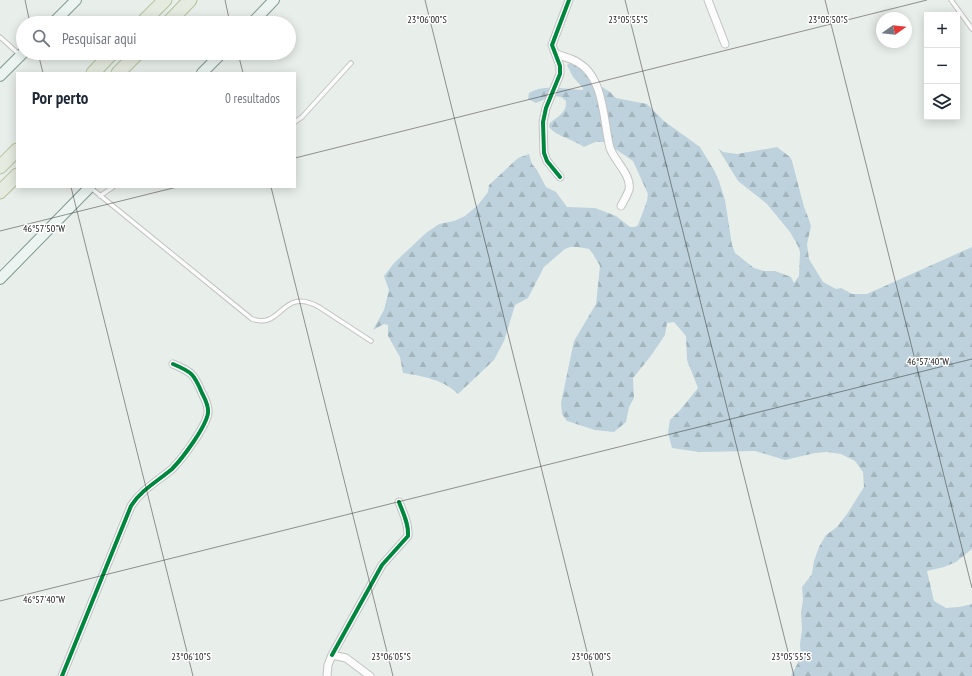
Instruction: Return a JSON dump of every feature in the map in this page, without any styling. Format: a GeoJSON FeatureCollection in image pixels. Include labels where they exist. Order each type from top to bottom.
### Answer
{"type":"FeatureCollection","features":[{"type":"Feature","properties":{"kind":"highway"},"geometry":{"type":"LineString","coordinates":[[149,16],[165,0]]}},
{"type":"Feature","properties":{"kind":"highway"},"geometry":{"type":"LineString","coordinates":[[175,16],[190,0]]}},
{"type":"Feature","properties":{"kind":"highway"},"geometry":{"type":"LineString","coordinates":[[94,72],[105,60]]}},
{"type":"Feature","properties":{"kind":"highway"},"geometry":{"type":"LineString","coordinates":[[119,72],[131,60]]}},
{"type":"Feature","properties":{"kind":"highway"},"geometry":{"type":"LineString","coordinates":[[0,167],[16,151]]}},
{"type":"Feature","properties":{"kind":"highway"},"geometry":{"type":"LineString","coordinates":[[0,192],[16,176]]}},
{"type":"Feature","properties":{"kind":"main road"},"geometry":{"type":"LineString","coordinates":[[60,16],[76,0]]}},
{"type":"Feature","properties":{"kind":"main road"},"geometry":{"type":"LineString","coordinates":[[259,16],[274,0]]}},
{"type":"Feature","properties":{"kind":"main road"},"geometry":{"type":"LineString","coordinates":[[1,72],[16,59]]}},
{"type":"Feature","properties":{"kind":"main road"},"geometry":{"type":"LineString","coordinates":[[203,72],[215,60]]}},
{"type":"Feature","properties":{"kind":"main road"},"geometry":{"type":"LineString","coordinates":[[0,279],[89,188]]}},
{"type":"Feature","properties":{"kind":"street"},"geometry":{"type":"LineString","coordinates":[[560,178],[547,161],[544,153],[543,122],[546,108],[560,74],[557,54],[552,45],[569,0]]}},
{"type":"Feature","properties":{"kind":"street"},"geometry":{"type":"LineString","coordinates":[[708,0],[725,44]]}},
{"type":"Feature","properties":{"kind":"street"},"geometry":{"type":"LineString","coordinates":[[557,54],[577,62],[587,70],[596,83],[604,110],[607,135],[612,153],[627,177],[629,184],[628,193],[621,206]]}},
{"type":"Feature","properties":{"kind":"street"},"geometry":{"type":"LineString","coordinates":[[62,676],[136,497],[173,468],[188,450],[206,420],[208,412],[207,404],[193,374],[173,364]]}},
{"type":"Feature","properties":{"kind":"street"},"geometry":{"type":"LineString","coordinates":[[327,676],[328,665],[332,655],[382,565],[408,536],[409,530],[399,502]]}},
{"type":"Feature","properties":{"kind":"street"},"geometry":{"type":"LineString","coordinates":[[332,655],[346,658],[370,676]]}},
{"type":"Feature","properties":{"kind":"lane"},"geometry":{"type":"LineString","coordinates":[[952,0],[972,29]]}},
{"type":"Feature","properties":{"kind":"lane"},"geometry":{"type":"LineString","coordinates":[[0,37],[16,49]]}},
{"type":"Feature","properties":{"kind":"lane"},"geometry":{"type":"LineString","coordinates":[[296,121],[302,117],[351,63]]}},
{"type":"Feature","properties":{"kind":"lane"},"geometry":{"type":"LineString","coordinates":[[91,188],[252,319],[259,321],[268,320],[288,305],[302,300],[311,302],[371,341]]}},
{"type":"Feature","properties":{"kind":"lane"},"geometry":{"type":"LineString","coordinates":[[100,196],[112,188]]}},
{"type":"Feature","properties":{"kind":"green space"},"geometry":{"type":"Polygon","coordinates":[[[584,62],[589,68],[599,92],[602,87],[616,98],[647,104],[664,121],[700,147],[719,181],[725,200],[732,245],[735,253],[754,268],[764,271],[775,271],[791,277],[794,283],[799,276],[800,252],[790,232],[767,204],[738,181],[718,148],[723,152],[737,154],[777,147],[790,157],[811,226],[807,244],[809,259],[823,282],[836,289],[841,288],[852,294],[867,294],[972,247],[972,549],[956,562],[944,567],[927,571],[934,601],[946,608],[972,604],[972,676],[791,676],[801,657],[802,587],[812,574],[814,561],[819,547],[826,535],[837,527],[864,487],[863,472],[855,461],[841,454],[827,452],[815,453],[785,460],[755,451],[699,452],[672,448],[668,433],[670,420],[698,388],[687,360],[686,336],[674,322],[667,323],[665,335],[633,378],[634,398],[629,407],[626,422],[614,432],[595,430],[567,421],[562,414],[561,403],[574,341],[596,304],[600,266],[589,249],[570,247],[565,249],[544,267],[528,298],[515,305],[504,341],[494,360],[458,394],[440,382],[426,377],[403,373],[400,357],[388,336],[388,325],[384,324],[373,330],[384,310],[389,290],[384,276],[394,263],[426,233],[439,224],[454,221],[465,216],[478,205],[488,192],[489,185],[518,158],[529,154],[532,164],[546,187],[556,192],[567,207],[595,208],[616,216],[630,227],[635,227],[638,225],[648,194],[633,161],[605,142],[595,142],[584,147],[552,130],[549,127],[550,123],[564,111],[566,101],[563,98],[555,96],[536,103],[528,99],[529,93],[541,89],[555,88],[583,90],[583,88],[573,77],[567,65],[570,63],[584,62]]]}},
{"type":"Feature","properties":{"kind":"cycle path"},"geometry":{"type":"LineString","coordinates":[[560,177],[547,161],[544,153],[543,122],[546,108],[560,74],[560,66],[552,45],[569,0]]}},
{"type":"Feature","properties":{"kind":"cycle path"},"geometry":{"type":"LineString","coordinates":[[62,676],[131,506],[145,490],[172,469],[187,451],[206,419],[208,413],[207,405],[197,382],[192,374],[173,364]]}},
{"type":"Feature","properties":{"kind":"cycle path"},"geometry":{"type":"LineString","coordinates":[[332,655],[382,565],[408,536],[407,523],[399,502]]}}]}
